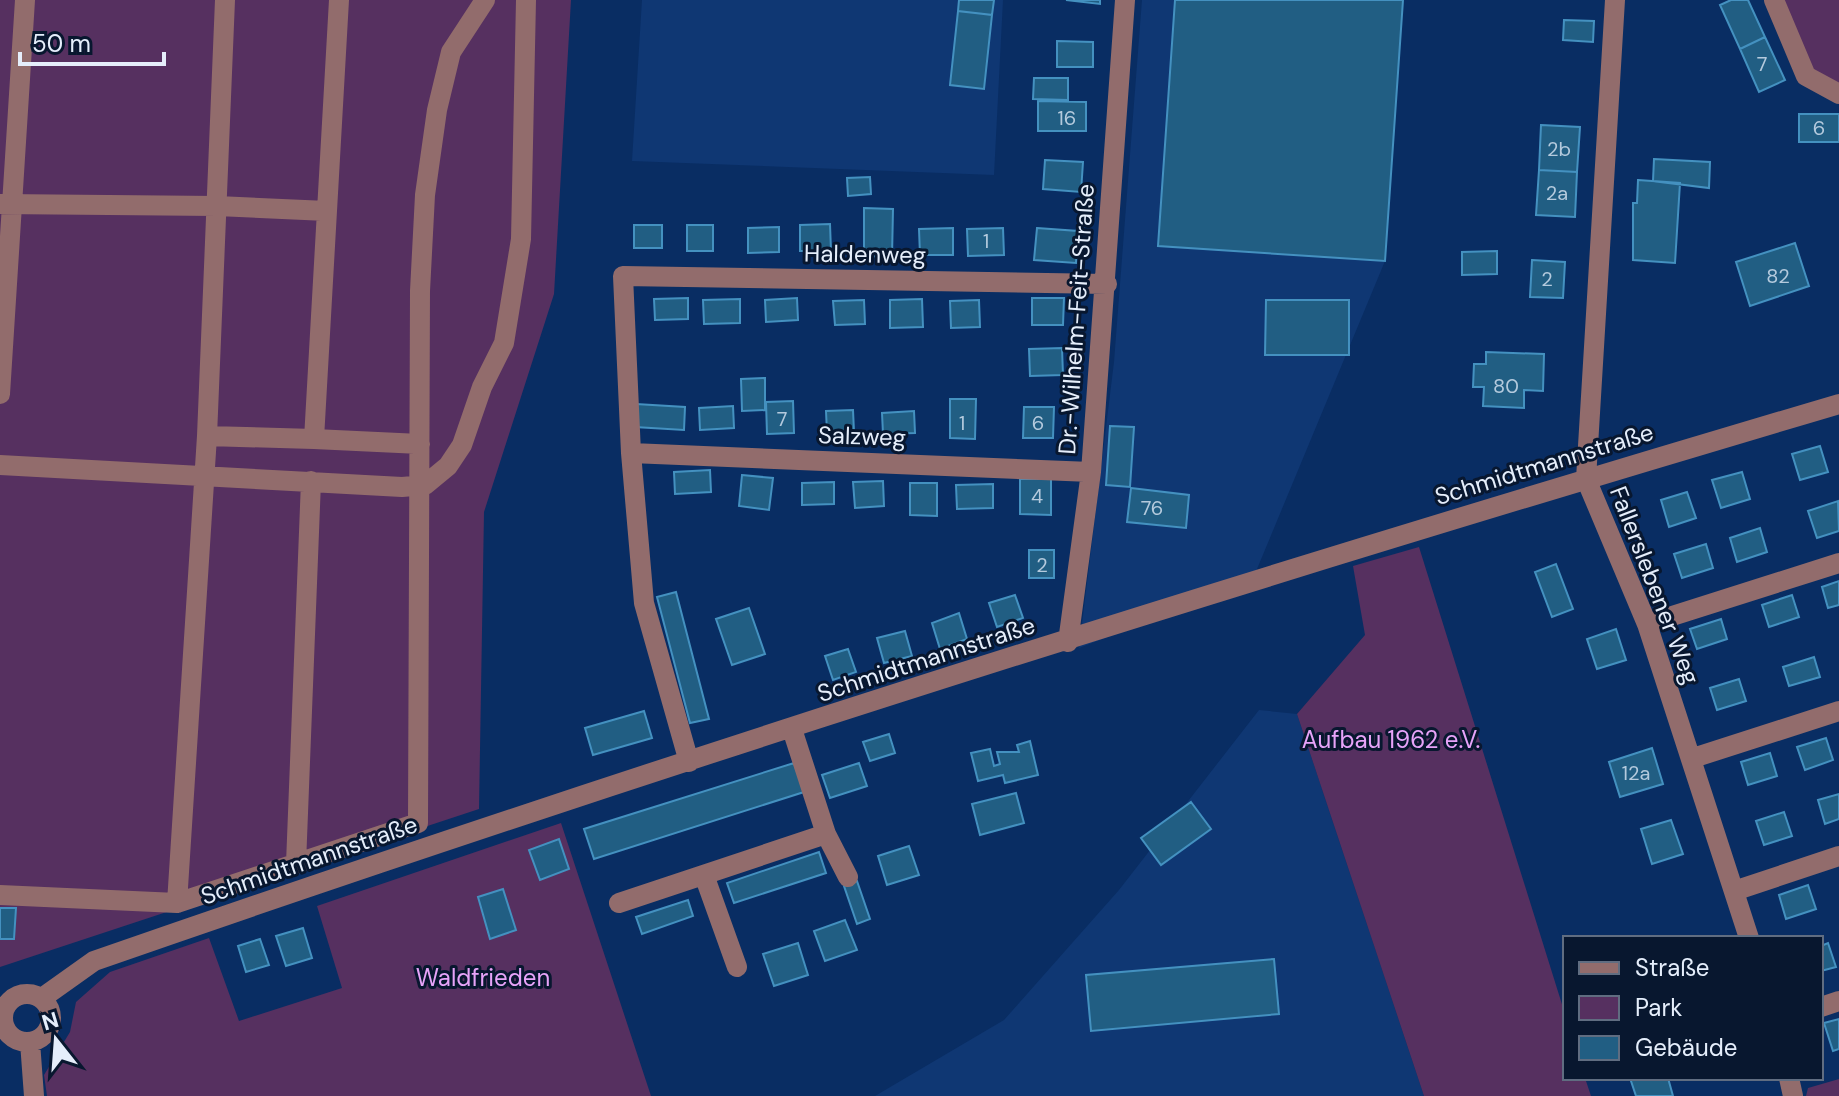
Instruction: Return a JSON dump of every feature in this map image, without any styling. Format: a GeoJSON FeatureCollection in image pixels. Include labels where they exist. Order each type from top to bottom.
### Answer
{"type":"FeatureCollection","features":[{"type":"Feature","properties":{"kind":"street"},"geometry":{"type":"LineString","coordinates":[[0,394],[6,204],[25,0]]}},
{"type":"Feature","properties":{"kind":"street"},"geometry":{"type":"LineString","coordinates":[[177,903],[207,436],[225,0]]}},
{"type":"Feature","properties":{"kind":"street"},"geometry":{"type":"LineString","coordinates":[[314,439],[339,0]]}},
{"type":"Feature","properties":{"kind":"street"},"geometry":{"type":"LineString","coordinates":[[0,895],[177,903],[418,823],[420,291],[425,195],[437,110],[451,52],[485,0]]}},
{"type":"Feature","properties":{"kind":"street"},"geometry":{"type":"LineString","coordinates":[[0,465],[419,485],[425,485],[448,466],[462,445],[482,387],[504,343],[521,239],[526,0]]}},
{"type":"Feature","properties":{"kind":"street","name":"Dr.-Wilhelm-Feit-Straße"},"geometry":{"type":"LineString","coordinates":[[1068,642],[1091,472],[1107,284],[1125,0]]}},
{"type":"Feature","properties":{"kind":"street","name":"Fallerslebener Weg"},"geometry":{"type":"LineString","coordinates":[[1615,0],[1586,479],[1647,624],[1748,936]]}},
{"type":"Feature","properties":{"kind":"street"},"geometry":{"type":"LineString","coordinates":[[1774,0],[1806,76],[1839,94]]}},
{"type":"Feature","properties":{"kind":"street"},"geometry":{"type":"LineString","coordinates":[[6,204],[217,206],[327,211]]}},
{"type":"Feature","properties":{"kind":"street","name":"Haldenweg"},"geometry":{"type":"LineString","coordinates":[[631,453],[623,276],[1107,284]]}},
{"type":"Feature","properties":{"kind":"street","name":"Schmidtmannstraße"},"geometry":{"type":"LineString","coordinates":[[42,998],[94,961],[153,949],[689,762],[1348,550],[1839,404]]}},
{"type":"Feature","properties":{"kind":"street"},"geometry":{"type":"LineString","coordinates":[[207,436],[420,444]]}},
{"type":"Feature","properties":{"kind":"street"},"geometry":{"type":"LineString","coordinates":[[631,453],[644,603],[689,762]]}},
{"type":"Feature","properties":{"kind":"street","name":"Salzweg"},"geometry":{"type":"LineString","coordinates":[[631,453],[1091,472]]}},
{"type":"Feature","properties":{"kind":"street"},"geometry":{"type":"LineString","coordinates":[[296,864],[311,481]]}},
{"type":"Feature","properties":{"kind":"street"},"geometry":{"type":"LineString","coordinates":[[1647,624],[1839,563]]}},
{"type":"Feature","properties":{"kind":"street"},"geometry":{"type":"LineString","coordinates":[[1693,758],[1839,711]]}},
{"type":"Feature","properties":{"kind":"street"},"geometry":{"type":"LineString","coordinates":[[792,729],[826,834],[848,877]]}},
{"type":"Feature","properties":{"kind":"street"},"geometry":{"type":"LineString","coordinates":[[619,903],[826,834]]}},
{"type":"Feature","properties":{"kind":"street"},"geometry":{"type":"LineString","coordinates":[[1734,891],[1839,856]]}},
{"type":"Feature","properties":{"kind":"street"},"geometry":{"type":"LineString","coordinates":[[704,875],[737,967]]}},
{"type":"Feature","properties":{"kind":"street"},"geometry":{"type":"LineString","coordinates":[[23,994],[42,998],[51,1014],[50,1027],[40,1039],[30,1042],[10,1035],[2,1008],[23,994]]}},
{"type":"Feature","properties":{"kind":"street"},"geometry":{"type":"LineString","coordinates":[[30,1042],[34,1096]]}},
{"type":"Feature","properties":{"kind":"shaded area"},"geometry":{"type":"Polygon","coordinates":[[[642,0],[1003,0],[994,175],[632,161],[642,0]]]}},
{"type":"Feature","properties":{"kind":"shaded area"},"geometry":{"type":"Polygon","coordinates":[[[1142,0],[1403,0],[1385,261],[1252,581],[1079,648],[1114,362],[1142,0]]]}},
{"type":"Feature","properties":{"kind":"shaded area"},"geometry":{"type":"Polygon","coordinates":[[[1259,710],[1297,714],[1424,1096],[875,1096],[1004,1020],[1119,890],[1259,710]]]}},
{"type":"Feature","properties":{"kind":"green space"},"geometry":{"type":"Polygon","coordinates":[[[0,0],[571,0],[554,294],[484,512],[479,809],[0,967],[0,0]]]}},
{"type":"Feature","properties":{"kind":"green space"},"geometry":{"type":"Polygon","coordinates":[[[1774,0],[1839,0],[1839,94],[1806,76],[1774,0]]]}},
{"type":"Feature","properties":{"kind":"green space","name":"Aufbau 1962 e.V."},"geometry":{"type":"Polygon","coordinates":[[[1419,547],[1563,1008],[1563,1080],[1586,1080],[1591,1096],[1424,1096],[1297,714],[1365,635],[1353,566],[1419,547]]]}},
{"type":"Feature","properties":{"kind":"green space","name":"Waldfrieden"},"geometry":{"type":"Polygon","coordinates":[[[561,823],[651,1096],[47,1096],[44,1075],[70,1032],[76,1002],[110,972],[209,938],[239,1021],[342,988],[317,906],[561,823]]]}},
{"type":"Feature","properties":{"kind":"green space"},"geometry":{"type":"Polygon","coordinates":[[[1839,1079],[1839,1096],[1806,1096],[1808,1088],[1839,1079]]]}},
{"type":"Feature","properties":{"kind":"building"},"geometry":{"type":"Polygon","coordinates":[[[959,0],[994,0],[992,15],[958,11],[959,0]]]}},
{"type":"Feature","properties":{"kind":"building"},"geometry":{"type":"Polygon","coordinates":[[[1066,0],[1100,0],[1100,4],[1066,0]]]}},
{"type":"Feature","properties":{"kind":"building"},"geometry":{"type":"Polygon","coordinates":[[[1175,0],[1403,0],[1385,261],[1158,246],[1175,0]]]}},
{"type":"Feature","properties":{"kind":"building"},"geometry":{"type":"Polygon","coordinates":[[[1731,0],[1748,0],[1765,37],[1740,49],[1720,5],[1731,0]]]}},
{"type":"Feature","properties":{"kind":"building"},"geometry":{"type":"Polygon","coordinates":[[[958,11],[992,15],[984,89],[950,85],[958,11]]]}},
{"type":"Feature","properties":{"kind":"building"},"geometry":{"type":"Polygon","coordinates":[[[1564,20],[1594,21],[1593,42],[1563,40],[1564,20]]]}},
{"type":"Feature","properties":{"kind":"building"},"geometry":{"type":"Polygon","coordinates":[[[1765,37],[1785,80],[1759,92],[1740,49],[1765,37]]]}},
{"type":"Feature","properties":{"kind":"building"},"geometry":{"type":"Polygon","coordinates":[[[1057,41],[1093,42],[1093,67],[1057,67],[1057,41]]]}},
{"type":"Feature","properties":{"kind":"building"},"geometry":{"type":"Polygon","coordinates":[[[1034,78],[1068,78],[1068,100],[1033,99],[1034,78]]]}},
{"type":"Feature","properties":{"kind":"building"},"geometry":{"type":"Polygon","coordinates":[[[1038,101],[1086,102],[1086,131],[1038,131],[1038,101]]]}},
{"type":"Feature","properties":{"kind":"building"},"geometry":{"type":"Polygon","coordinates":[[[1799,114],[1839,114],[1839,142],[1799,142],[1799,114]]]}},
{"type":"Feature","properties":{"kind":"building"},"geometry":{"type":"Polygon","coordinates":[[[1541,125],[1580,127],[1577,172],[1539,170],[1541,125]]]}},
{"type":"Feature","properties":{"kind":"building"},"geometry":{"type":"Polygon","coordinates":[[[1654,159],[1710,162],[1709,188],[1653,181],[1654,159]]]}},
{"type":"Feature","properties":{"kind":"building"},"geometry":{"type":"Polygon","coordinates":[[[1045,160],[1083,162],[1081,192],[1043,189],[1045,160]]]}},
{"type":"Feature","properties":{"kind":"building"},"geometry":{"type":"Polygon","coordinates":[[[1539,170],[1577,172],[1575,217],[1536,215],[1539,170]]]}},
{"type":"Feature","properties":{"kind":"building"},"geometry":{"type":"Polygon","coordinates":[[[870,177],[871,194],[848,196],[847,178],[870,177]]]}},
{"type":"Feature","properties":{"kind":"building"},"geometry":{"type":"Polygon","coordinates":[[[1638,180],[1680,183],[1675,263],[1633,260],[1633,203],[1637,203],[1638,180]]]}},
{"type":"Feature","properties":{"kind":"building"},"geometry":{"type":"Polygon","coordinates":[[[864,208],[893,209],[892,257],[864,256],[864,208]]]}},
{"type":"Feature","properties":{"kind":"building"},"geometry":{"type":"Polygon","coordinates":[[[830,224],[831,251],[800,251],[800,225],[830,224]]]}},
{"type":"Feature","properties":{"kind":"building"},"geometry":{"type":"Polygon","coordinates":[[[634,225],[662,225],[662,248],[634,248],[634,225]]]}},
{"type":"Feature","properties":{"kind":"building"},"geometry":{"type":"Polygon","coordinates":[[[687,225],[713,225],[713,251],[687,251],[687,225]]]}},
{"type":"Feature","properties":{"kind":"building"},"geometry":{"type":"Polygon","coordinates":[[[779,227],[779,252],[748,253],[748,228],[779,227]]]}},
{"type":"Feature","properties":{"kind":"building"},"geometry":{"type":"Polygon","coordinates":[[[953,228],[953,255],[920,255],[919,229],[953,228]]]}},
{"type":"Feature","properties":{"kind":"building"},"geometry":{"type":"Polygon","coordinates":[[[1003,228],[1004,255],[968,256],[967,229],[1003,228]]]}},
{"type":"Feature","properties":{"kind":"building"},"geometry":{"type":"Polygon","coordinates":[[[1037,228],[1078,231],[1076,263],[1034,260],[1037,228]]]}},
{"type":"Feature","properties":{"kind":"building"},"geometry":{"type":"Polygon","coordinates":[[[1795,243],[1809,286],[1750,306],[1736,262],[1795,243]]]}},
{"type":"Feature","properties":{"kind":"building"},"geometry":{"type":"Polygon","coordinates":[[[1497,251],[1497,274],[1462,275],[1462,252],[1497,251]]]}},
{"type":"Feature","properties":{"kind":"building"},"geometry":{"type":"Polygon","coordinates":[[[1532,260],[1565,262],[1563,298],[1530,297],[1532,260]]]}},
{"type":"Feature","properties":{"kind":"building"},"geometry":{"type":"Polygon","coordinates":[[[688,298],[688,319],[655,320],[654,299],[688,298]]]}},
{"type":"Feature","properties":{"kind":"building"},"geometry":{"type":"Polygon","coordinates":[[[797,298],[798,320],[766,322],[765,300],[797,298]]]}},
{"type":"Feature","properties":{"kind":"building"},"geometry":{"type":"Polygon","coordinates":[[[1032,298],[1064,298],[1063,325],[1032,325],[1032,298]]]}},
{"type":"Feature","properties":{"kind":"building"},"geometry":{"type":"Polygon","coordinates":[[[740,299],[740,323],[704,324],[703,300],[740,299]]]}},
{"type":"Feature","properties":{"kind":"building"},"geometry":{"type":"Polygon","coordinates":[[[922,299],[923,327],[890,328],[890,300],[922,299]]]}},
{"type":"Feature","properties":{"kind":"building"},"geometry":{"type":"Polygon","coordinates":[[[864,300],[865,324],[835,325],[833,301],[864,300]]]}},
{"type":"Feature","properties":{"kind":"building"},"geometry":{"type":"Polygon","coordinates":[[[979,300],[980,327],[951,328],[950,301],[979,300]]]}},
{"type":"Feature","properties":{"kind":"building"},"geometry":{"type":"Polygon","coordinates":[[[1266,300],[1349,300],[1349,355],[1265,355],[1266,300]]]}},
{"type":"Feature","properties":{"kind":"building"},"geometry":{"type":"Polygon","coordinates":[[[1062,348],[1063,375],[1030,376],[1029,349],[1062,348]]]}},
{"type":"Feature","properties":{"kind":"building"},"geometry":{"type":"Polygon","coordinates":[[[1486,352],[1544,354],[1543,391],[1524,390],[1524,408],[1483,406],[1484,387],[1473,387],[1474,364],[1486,364],[1486,352]]]}},
{"type":"Feature","properties":{"kind":"building"},"geometry":{"type":"Polygon","coordinates":[[[765,378],[765,410],[742,411],[741,379],[765,378]]]}},
{"type":"Feature","properties":{"kind":"building"},"geometry":{"type":"Polygon","coordinates":[[[950,399],[976,399],[975,439],[950,438],[950,399]]]}},
{"type":"Feature","properties":{"kind":"building"},"geometry":{"type":"Polygon","coordinates":[[[793,401],[794,433],[767,434],[766,402],[793,401]]]}},
{"type":"Feature","properties":{"kind":"building"},"geometry":{"type":"Polygon","coordinates":[[[636,404],[685,407],[684,430],[635,427],[636,404]]]}},
{"type":"Feature","properties":{"kind":"building"},"geometry":{"type":"Polygon","coordinates":[[[733,406],[734,428],[700,430],[699,408],[733,406]]]}},
{"type":"Feature","properties":{"kind":"building"},"geometry":{"type":"Polygon","coordinates":[[[1024,407],[1054,407],[1053,438],[1023,438],[1024,407]]]}},
{"type":"Feature","properties":{"kind":"building"},"geometry":{"type":"Polygon","coordinates":[[[853,410],[854,432],[827,433],[826,411],[853,410]]]}},
{"type":"Feature","properties":{"kind":"building"},"geometry":{"type":"Polygon","coordinates":[[[914,411],[915,433],[883,434],[882,413],[914,411]]]}},
{"type":"Feature","properties":{"kind":"building"},"geometry":{"type":"Polygon","coordinates":[[[1110,426],[1134,427],[1130,487],[1106,485],[1110,426]]]}},
{"type":"Feature","properties":{"kind":"building"},"geometry":{"type":"Polygon","coordinates":[[[1820,446],[1828,472],[1800,480],[1792,454],[1820,446]]]}},
{"type":"Feature","properties":{"kind":"building"},"geometry":{"type":"Polygon","coordinates":[[[710,470],[711,492],[675,494],[674,472],[710,470]]]}},
{"type":"Feature","properties":{"kind":"building"},"geometry":{"type":"Polygon","coordinates":[[[1742,472],[1750,499],[1721,508],[1712,480],[1742,472]]]}},
{"type":"Feature","properties":{"kind":"building"},"geometry":{"type":"Polygon","coordinates":[[[742,475],[773,478],[769,510],[739,506],[742,475]]]}},
{"type":"Feature","properties":{"kind":"building"},"geometry":{"type":"Polygon","coordinates":[[[1020,479],[1051,479],[1051,515],[1020,514],[1020,479]]]}},
{"type":"Feature","properties":{"kind":"building"},"geometry":{"type":"Polygon","coordinates":[[[883,481],[884,506],[855,508],[853,482],[883,481]]]}},
{"type":"Feature","properties":{"kind":"building"},"geometry":{"type":"Polygon","coordinates":[[[834,482],[834,504],[802,505],[802,483],[834,482]]]}},
{"type":"Feature","properties":{"kind":"building"},"geometry":{"type":"Polygon","coordinates":[[[910,483],[937,483],[937,516],[910,515],[910,483]]]}},
{"type":"Feature","properties":{"kind":"building"},"geometry":{"type":"Polygon","coordinates":[[[993,484],[993,508],[957,509],[956,485],[993,484]]]}},
{"type":"Feature","properties":{"kind":"building"},"geometry":{"type":"Polygon","coordinates":[[[1131,488],[1189,495],[1186,528],[1127,522],[1131,488]]]}},
{"type":"Feature","properties":{"kind":"building"},"geometry":{"type":"Polygon","coordinates":[[[1687,492],[1696,518],[1669,527],[1661,500],[1687,492]]]}},
{"type":"Feature","properties":{"kind":"building"},"geometry":{"type":"Polygon","coordinates":[[[1838,501],[1839,531],[1817,538],[1808,511],[1838,501]]]}},
{"type":"Feature","properties":{"kind":"building"},"geometry":{"type":"Polygon","coordinates":[[[1760,528],[1767,552],[1737,562],[1730,538],[1760,528]]]}},
{"type":"Feature","properties":{"kind":"building"},"geometry":{"type":"Polygon","coordinates":[[[1706,544],[1713,568],[1682,578],[1674,554],[1706,544]]]}},
{"type":"Feature","properties":{"kind":"building"},"geometry":{"type":"Polygon","coordinates":[[[1029,550],[1054,550],[1054,578],[1029,578],[1029,550]]]}},
{"type":"Feature","properties":{"kind":"building"},"geometry":{"type":"Polygon","coordinates":[[[1556,564],[1573,609],[1552,617],[1535,572],[1556,564]]]}},
{"type":"Feature","properties":{"kind":"building"},"geometry":{"type":"Polygon","coordinates":[[[1839,581],[1839,605],[1828,608],[1822,587],[1839,581]]]}},
{"type":"Feature","properties":{"kind":"building"},"geometry":{"type":"Polygon","coordinates":[[[676,592],[709,719],[690,723],[657,597],[676,592]]]}},
{"type":"Feature","properties":{"kind":"building"},"geometry":{"type":"Polygon","coordinates":[[[1015,595],[1023,618],[997,627],[989,603],[1015,595]]]}},
{"type":"Feature","properties":{"kind":"building"},"geometry":{"type":"Polygon","coordinates":[[[1792,595],[1799,617],[1769,627],[1762,605],[1792,595]]]}},
{"type":"Feature","properties":{"kind":"building"},"geometry":{"type":"Polygon","coordinates":[[[749,608],[765,654],[732,665],[716,619],[749,608]]]}},
{"type":"Feature","properties":{"kind":"building"},"geometry":{"type":"Polygon","coordinates":[[[959,613],[967,639],[940,649],[932,623],[959,613]]]}},
{"type":"Feature","properties":{"kind":"building"},"geometry":{"type":"Polygon","coordinates":[[[1721,619],[1727,639],[1697,649],[1690,629],[1721,619]]]}},
{"type":"Feature","properties":{"kind":"building"},"geometry":{"type":"Polygon","coordinates":[[[1616,629],[1626,660],[1597,669],[1587,639],[1616,629]]]}},
{"type":"Feature","properties":{"kind":"building"},"geometry":{"type":"Polygon","coordinates":[[[905,631],[912,656],[884,663],[877,638],[905,631]]]}},
{"type":"Feature","properties":{"kind":"building"},"geometry":{"type":"Polygon","coordinates":[[[848,649],[856,672],[833,680],[825,656],[848,649]]]}},
{"type":"Feature","properties":{"kind":"building"},"geometry":{"type":"Polygon","coordinates":[[[1814,657],[1820,677],[1789,686],[1783,667],[1814,657]]]}},
{"type":"Feature","properties":{"kind":"building"},"geometry":{"type":"Polygon","coordinates":[[[1739,679],[1746,701],[1717,710],[1710,688],[1739,679]]]}},
{"type":"Feature","properties":{"kind":"building"},"geometry":{"type":"Polygon","coordinates":[[[644,711],[652,738],[593,755],[585,728],[644,711]]]}},
{"type":"Feature","properties":{"kind":"building"},"geometry":{"type":"Polygon","coordinates":[[[889,734],[895,753],[870,761],[863,742],[889,734]]]}},
{"type":"Feature","properties":{"kind":"building"},"geometry":{"type":"Polygon","coordinates":[[[1826,738],[1833,760],[1805,770],[1797,747],[1826,738]]]}},
{"type":"Feature","properties":{"kind":"building"},"geometry":{"type":"Polygon","coordinates":[[[1030,741],[1038,775],[1005,783],[1003,775],[978,781],[971,753],[990,749],[994,766],[1000,764],[997,752],[1019,752],[1017,745],[1030,741]]]}},
{"type":"Feature","properties":{"kind":"building"},"geometry":{"type":"Polygon","coordinates":[[[1652,748],[1663,784],[1620,797],[1609,762],[1652,748]]]}},
{"type":"Feature","properties":{"kind":"building"},"geometry":{"type":"Polygon","coordinates":[[[1770,753],[1777,776],[1748,785],[1741,762],[1770,753]]]}},
{"type":"Feature","properties":{"kind":"building"},"geometry":{"type":"Polygon","coordinates":[[[794,763],[804,792],[594,859],[584,829],[794,763]]]}},
{"type":"Feature","properties":{"kind":"building"},"geometry":{"type":"Polygon","coordinates":[[[859,763],[867,786],[830,798],[822,775],[859,763]]]}},
{"type":"Feature","properties":{"kind":"building"},"geometry":{"type":"Polygon","coordinates":[[[1016,793],[1024,823],[980,835],[972,804],[1016,793]]]}},
{"type":"Feature","properties":{"kind":"building"},"geometry":{"type":"Polygon","coordinates":[[[1839,794],[1839,819],[1825,824],[1818,800],[1839,794]]]}},
{"type":"Feature","properties":{"kind":"building"},"geometry":{"type":"Polygon","coordinates":[[[1191,802],[1211,829],[1161,865],[1141,838],[1191,802]]]}},
{"type":"Feature","properties":{"kind":"building"},"geometry":{"type":"Polygon","coordinates":[[[1784,812],[1792,836],[1764,845],[1756,821],[1784,812]]]}},
{"type":"Feature","properties":{"kind":"building"},"geometry":{"type":"Polygon","coordinates":[[[1671,820],[1683,854],[1652,864],[1641,829],[1671,820]]]}},
{"type":"Feature","properties":{"kind":"building"},"geometry":{"type":"Polygon","coordinates":[[[559,839],[569,869],[540,880],[529,850],[559,839]]]}},
{"type":"Feature","properties":{"kind":"building"},"geometry":{"type":"Polygon","coordinates":[[[909,846],[919,875],[887,885],[878,856],[909,846]]]}},
{"type":"Feature","properties":{"kind":"building"},"geometry":{"type":"Polygon","coordinates":[[[819,852],[826,873],[734,903],[727,883],[819,852]]]}},
{"type":"Feature","properties":{"kind":"building"},"geometry":{"type":"Polygon","coordinates":[[[857,881],[870,919],[857,924],[844,886],[857,881]]]}},
{"type":"Feature","properties":{"kind":"building"},"geometry":{"type":"Polygon","coordinates":[[[1808,885],[1816,909],[1786,919],[1779,895],[1808,885]]]}},
{"type":"Feature","properties":{"kind":"building"},"geometry":{"type":"Polygon","coordinates":[[[503,889],[516,930],[490,939],[478,897],[503,889]]]}},
{"type":"Feature","properties":{"kind":"building"},"geometry":{"type":"Polygon","coordinates":[[[688,900],[693,916],[642,934],[636,917],[688,900]]]}},
{"type":"Feature","properties":{"kind":"building"},"geometry":{"type":"Polygon","coordinates":[[[0,908],[16,908],[14,939],[0,939],[0,908]]]}},
{"type":"Feature","properties":{"kind":"building"},"geometry":{"type":"Polygon","coordinates":[[[845,920],[857,950],[825,961],[814,931],[845,920]]]}},
{"type":"Feature","properties":{"kind":"building"},"geometry":{"type":"Polygon","coordinates":[[[303,928],[312,958],[286,966],[276,936],[303,928]]]}},
{"type":"Feature","properties":{"kind":"building"},"geometry":{"type":"Polygon","coordinates":[[[260,939],[269,965],[246,972],[238,946],[260,939]]]}},
{"type":"Feature","properties":{"kind":"building"},"geometry":{"type":"Polygon","coordinates":[[[798,943],[808,975],[774,986],[763,954],[798,943]]]}},
{"type":"Feature","properties":{"kind":"building"},"geometry":{"type":"Polygon","coordinates":[[[1828,943],[1836,967],[1823,970],[1823,945],[1828,943]]]}},
{"type":"Feature","properties":{"kind":"building"},"geometry":{"type":"Polygon","coordinates":[[[1274,959],[1279,1014],[1091,1031],[1086,975],[1274,959]]]}},
{"type":"Feature","properties":{"kind":"building"},"geometry":{"type":"Polygon","coordinates":[[[1839,1019],[1839,1049],[1833,1051],[1824,1023],[1839,1019]]]}},
{"type":"Feature","properties":{"kind":"building"},"geometry":{"type":"Polygon","coordinates":[[[1631,1080],[1669,1080],[1673,1096],[1636,1096],[1631,1080]]]}}]}
